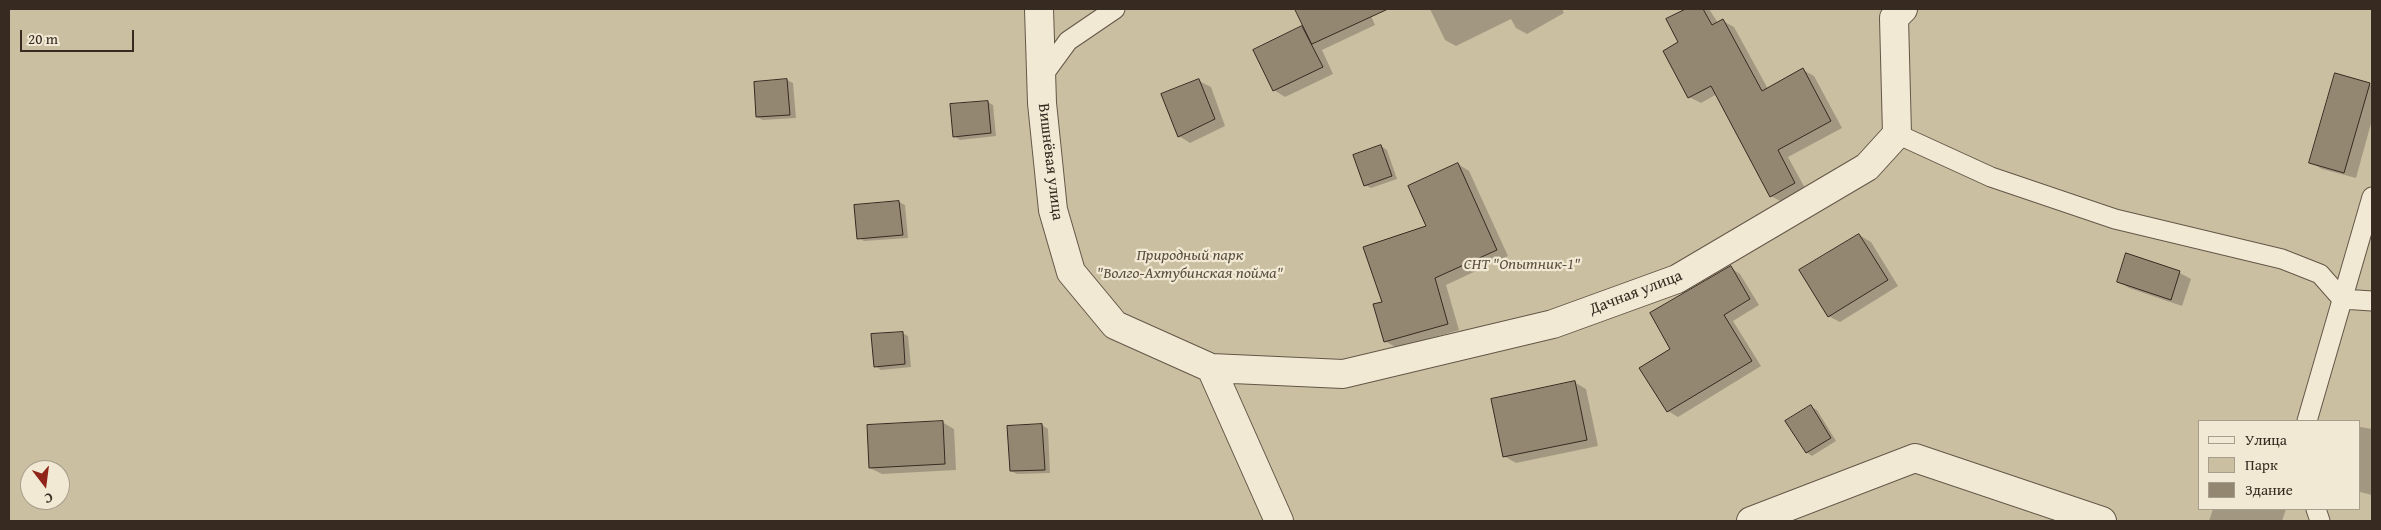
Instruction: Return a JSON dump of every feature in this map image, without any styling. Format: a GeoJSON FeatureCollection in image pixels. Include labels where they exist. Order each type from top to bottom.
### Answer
{"type":"FeatureCollection","features":[{"type":"Feature","properties":{"kind":"street","name":"Вишнёвая улица"},"geometry":{"type":"LineString","coordinates":[[1039,9],[1042,102],[1053,210],[1071,272],[1115,325],[1211,368]]}},
{"type":"Feature","properties":{"kind":"street"},"geometry":{"type":"LineString","coordinates":[[1896,134],[1894,18],[1902,9]]}},
{"type":"Feature","properties":{"kind":"street","name":"Дачная улица"},"geometry":{"type":"LineString","coordinates":[[1211,368],[1342,374],[1553,324],[1677,279],[1867,168],[1896,134]]}},
{"type":"Feature","properties":{"kind":"street"},"geometry":{"type":"LineString","coordinates":[[1211,368],[1279,521]]}},
{"type":"Feature","properties":{"kind":"street"},"geometry":{"type":"LineString","coordinates":[[1751,521],[1915,458],[2102,521]]}},
{"type":"Feature","properties":{"kind":"lane"},"geometry":{"type":"LineString","coordinates":[[1041,78],[1068,41],[1115,9]]}},
{"type":"Feature","properties":{"kind":"lane"},"geometry":{"type":"LineString","coordinates":[[1896,134],[1991,178],[2115,219],[2282,259],[2320,274],[2342,298],[2372,301]]}},
{"type":"Feature","properties":{"kind":"lane"},"geometry":{"type":"LineString","coordinates":[[2307,420],[2372,198]]}},
{"type":"Feature","properties":{"kind":"green space","name":"СНТ \"Опытник-1\""},"geometry":{"type":"Polygon","coordinates":[[[9,9],[2372,9],[2372,521],[9,521],[9,9]]]}},
{"type":"Feature","properties":{"kind":"building"},"geometry":{"type":"Polygon","coordinates":[[[1295,9],[1388,9],[1312,44],[1295,9]]]}},
{"type":"Feature","properties":{"kind":"building"},"geometry":{"type":"Polygon","coordinates":[[[1686,9],[1703,9],[1712,25],[1723,19],[1762,91],[1803,68],[1831,121],[1778,150],[1795,183],[1770,197],[1711,86],[1688,98],[1663,51],[1678,42],[1666,19],[1686,9]]]}},
{"type":"Feature","properties":{"kind":"building"},"geometry":{"type":"Polygon","coordinates":[[[1302,26],[1323,67],[1273,91],[1253,50],[1302,26]]]}},
{"type":"Feature","properties":{"kind":"building"},"geometry":{"type":"Polygon","coordinates":[[[2335,73],[2370,83],[2344,173],[2309,163],[2335,73]]]}},
{"type":"Feature","properties":{"kind":"building"},"geometry":{"type":"Polygon","coordinates":[[[787,79],[790,115],[756,117],[754,82],[787,79]]]}},
{"type":"Feature","properties":{"kind":"building"},"geometry":{"type":"Polygon","coordinates":[[[1199,79],[1215,119],[1178,137],[1161,94],[1199,79]]]}},
{"type":"Feature","properties":{"kind":"building"},"geometry":{"type":"Polygon","coordinates":[[[988,101],[991,133],[953,137],[950,104],[988,101]]]}},
{"type":"Feature","properties":{"kind":"building"},"geometry":{"type":"Polygon","coordinates":[[[1381,145],[1392,176],[1364,186],[1353,155],[1381,145]]]}},
{"type":"Feature","properties":{"kind":"building"},"geometry":{"type":"Polygon","coordinates":[[[1458,163],[1497,250],[1435,278],[1448,324],[1384,342],[1373,304],[1382,302],[1363,247],[1426,226],[1408,186],[1458,163]]]}},
{"type":"Feature","properties":{"kind":"building"},"geometry":{"type":"Polygon","coordinates":[[[899,201],[903,235],[857,239],[854,205],[899,201]]]}},
{"type":"Feature","properties":{"kind":"building"},"geometry":{"type":"Polygon","coordinates":[[[1859,234],[1888,280],[1828,317],[1799,270],[1859,234]]]}},
{"type":"Feature","properties":{"kind":"building"},"geometry":{"type":"Polygon","coordinates":[[[2126,253],[2180,271],[2171,300],[2117,282],[2126,253]]]}},
{"type":"Feature","properties":{"kind":"building"},"geometry":{"type":"Polygon","coordinates":[[[1731,266],[1750,299],[1724,315],[1752,361],[1667,412],[1639,368],[1670,349],[1650,313],[1731,266]]]}},
{"type":"Feature","properties":{"kind":"building"},"geometry":{"type":"Polygon","coordinates":[[[903,332],[905,364],[874,367],[871,334],[903,332]]]}},
{"type":"Feature","properties":{"kind":"building"},"geometry":{"type":"Polygon","coordinates":[[[1575,381],[1587,440],[1503,457],[1491,399],[1575,381]]]}},
{"type":"Feature","properties":{"kind":"building"},"geometry":{"type":"Polygon","coordinates":[[[1811,405],[1831,438],[1806,453],[1785,421],[1811,405]]]}},
{"type":"Feature","properties":{"kind":"building"},"geometry":{"type":"Polygon","coordinates":[[[943,421],[945,464],[869,468],[867,425],[943,421]]]}},
{"type":"Feature","properties":{"kind":"building"},"geometry":{"type":"Polygon","coordinates":[[[1042,424],[1045,470],[1010,471],[1007,426],[1042,424]]]}},
{"type":"Feature","properties":{"kind":"park label","name":"Природный парк \"Волго-Ахтубинская пойма\""},"geometry":{"type":"Point","coordinates":[1190,265]}}]}
